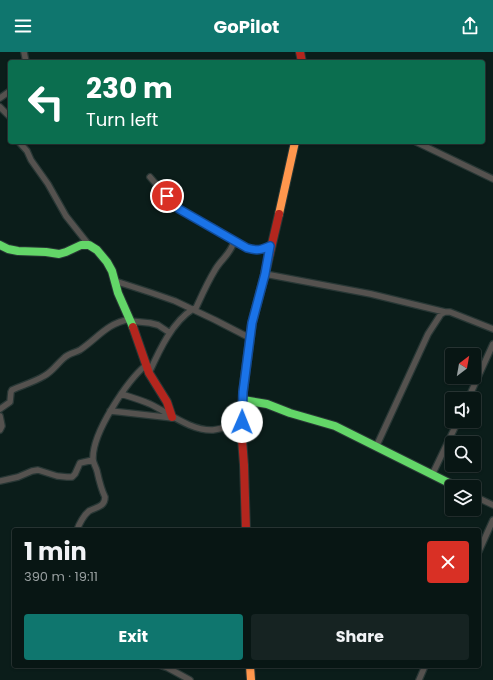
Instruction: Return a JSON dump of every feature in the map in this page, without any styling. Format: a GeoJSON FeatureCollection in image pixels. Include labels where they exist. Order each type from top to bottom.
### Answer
{"type":"FeatureCollection","features":[{"type":"Feature","properties":{"kind":"street"},"geometry":{"type":"LineString","coordinates":[[0,107],[8,115]]}},
{"type":"Feature","properties":{"kind":"street"},"geometry":{"type":"LineString","coordinates":[[21,144],[27,151],[31,160],[48,184],[66,216],[89,245],[97,250],[104,258],[112,271],[118,293],[130,320],[149,373],[167,402],[174,417]]}},
{"type":"Feature","properties":{"kind":"street"},"geometry":{"type":"LineString","coordinates":[[246,528],[242,439],[243,392],[252,323],[265,274],[270,246],[295,144]]}},
{"type":"Feature","properties":{"kind":"street"},"geometry":{"type":"LineString","coordinates":[[420,144],[493,179]]}},
{"type":"Feature","properties":{"kind":"street"},"geometry":{"type":"LineString","coordinates":[[150,177],[174,205],[234,241],[254,250],[261,250],[270,246]]}},
{"type":"Feature","properties":{"kind":"street"},"geometry":{"type":"LineString","coordinates":[[149,373],[170,333],[184,316],[194,310],[219,264],[233,248],[234,241]]}},
{"type":"Feature","properties":{"kind":"street"},"geometry":{"type":"LineString","coordinates":[[0,245],[8,249],[18,251],[58,254],[78,246],[89,245]]}},
{"type":"Feature","properties":{"kind":"street"},"geometry":{"type":"LineString","coordinates":[[265,274],[364,293],[456,314],[493,329]]}},
{"type":"Feature","properties":{"kind":"street"},"geometry":{"type":"LineString","coordinates":[[114,281],[152,292],[175,301],[250,338]]}},
{"type":"Feature","properties":{"kind":"street"},"geometry":{"type":"LineString","coordinates":[[376,447],[428,334],[441,314],[445,312]]}},
{"type":"Feature","properties":{"kind":"street"},"geometry":{"type":"LineString","coordinates":[[0,409],[10,402],[12,390],[49,373],[66,356],[81,349],[113,324],[120,321],[130,320],[150,322],[158,325],[170,333]]}},
{"type":"Feature","properties":{"kind":"street"},"geometry":{"type":"LineString","coordinates":[[471,392],[493,344]]}},
{"type":"Feature","properties":{"kind":"street"},"geometry":{"type":"LineString","coordinates":[[78,528],[86,514],[103,504],[105,501],[93,460],[95,447],[100,432],[110,411],[121,394],[146,364]]}},
{"type":"Feature","properties":{"kind":"street"},"geometry":{"type":"LineString","coordinates":[[121,394],[150,404],[191,425],[207,430],[225,428],[242,422]]}},
{"type":"Feature","properties":{"kind":"street"},"geometry":{"type":"LineString","coordinates":[[243,400],[267,404],[290,413],[335,426],[445,481]]}},
{"type":"Feature","properties":{"kind":"street"},"geometry":{"type":"LineString","coordinates":[[110,411],[174,417]]}},
{"type":"Feature","properties":{"kind":"street"},"geometry":{"type":"LineString","coordinates":[[0,416],[2,426],[0,430]]}},
{"type":"Feature","properties":{"kind":"street"},"geometry":{"type":"LineString","coordinates":[[432,475],[455,428]]}},
{"type":"Feature","properties":{"kind":"street"},"geometry":{"type":"LineString","coordinates":[[0,481],[38,470],[57,476],[72,477],[80,463],[93,460]]}},
{"type":"Feature","properties":{"kind":"street"},"geometry":{"type":"LineString","coordinates":[[481,500],[493,506]]}},
{"type":"Feature","properties":{"kind":"street"},"geometry":{"type":"LineString","coordinates":[[481,547],[493,520]]}},
{"type":"Feature","properties":{"kind":"street"},"geometry":{"type":"LineString","coordinates":[[166,668],[190,680]]}},
{"type":"Feature","properties":{"kind":"street"},"geometry":{"type":"LineString","coordinates":[[250,668],[251,680]]}},
{"type":"Feature","properties":{"kind":"street"},"geometry":{"type":"LineString","coordinates":[[419,680],[424,668]]}},
{"type":"Feature","properties":{"kind":"traffic: fast"},"geometry":{"type":"LineString","coordinates":[[0,245],[8,249],[18,251],[59,254],[81,245],[89,245],[97,250],[112,271],[118,293],[133,327]]}},
{"type":"Feature","properties":{"kind":"traffic: fast"},"geometry":{"type":"LineString","coordinates":[[243,400],[267,404],[290,413],[335,426],[445,481]]}},
{"type":"Feature","properties":{"kind":"traffic: slow"},"geometry":{"type":"LineString","coordinates":[[279,214],[295,144]]}},
{"type":"Feature","properties":{"kind":"traffic: slow"},"geometry":{"type":"LineString","coordinates":[[250,668],[251,680]]}},
{"type":"Feature","properties":{"kind":"traffic: jam"},"geometry":{"type":"LineString","coordinates":[[300,52],[302,60]]}},
{"type":"Feature","properties":{"kind":"traffic: jam"},"geometry":{"type":"LineString","coordinates":[[246,528],[242,439],[243,392],[252,323],[279,214]]}},
{"type":"Feature","properties":{"kind":"traffic: jam"},"geometry":{"type":"LineString","coordinates":[[133,327],[149,373],[167,402],[172,417]]}},
{"type":"Feature","properties":{"kind":"route"},"geometry":{"type":"LineString","coordinates":[[167,196],[179,209],[247,248],[261,250],[270,246],[265,274],[252,323],[243,392],[242,422]]}}]}
